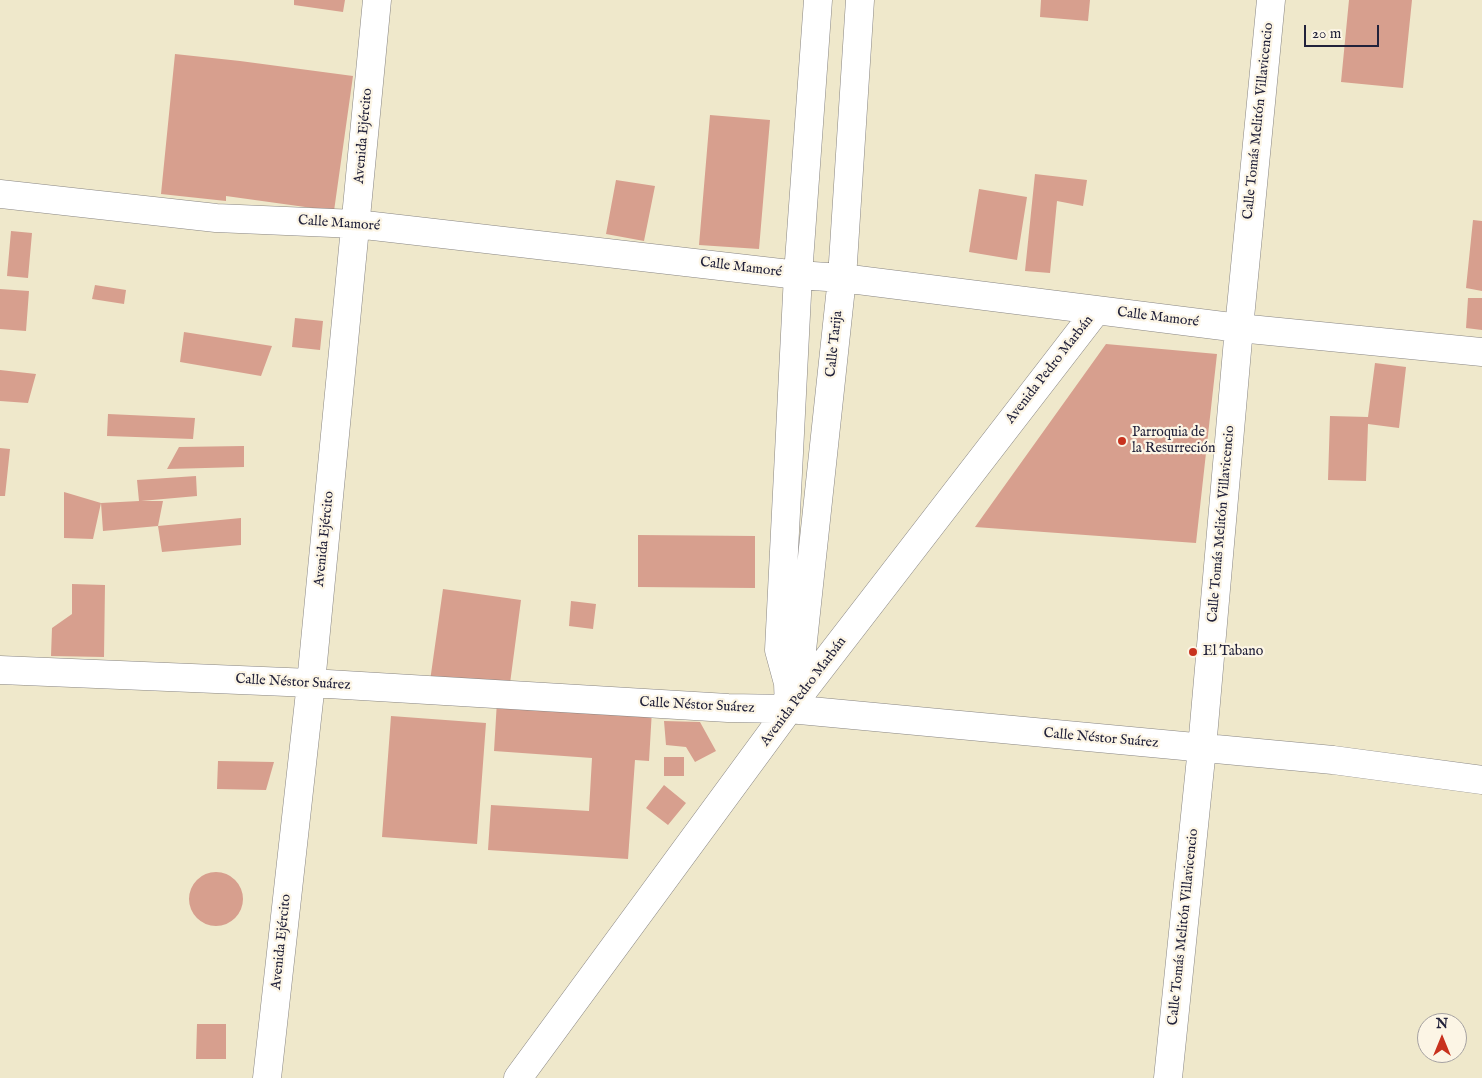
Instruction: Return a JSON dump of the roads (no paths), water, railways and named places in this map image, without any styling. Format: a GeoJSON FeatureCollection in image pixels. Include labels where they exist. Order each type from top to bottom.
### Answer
{"type":"FeatureCollection","features":[{"type":"Feature","properties":{"kind":"street","name":"Avenida Ejército"},"geometry":{"type":"LineString","coordinates":[[267,1078],[311,683],[377,0]]}},
{"type":"Feature","properties":{"kind":"street"},"geometry":{"type":"LineString","coordinates":[[788,696],[779,650],[798,275],[818,0]]}},
{"type":"Feature","properties":{"kind":"street","name":"Calle Tarija"},"geometry":{"type":"LineString","coordinates":[[788,696],[802,650],[842,278],[860,0]]}},
{"type":"Feature","properties":{"kind":"street","name":"Calle Tomás Melitón Villavicencio"},"geometry":{"type":"LineString","coordinates":[[1168,1078],[1202,748],[1270,0]]}},
{"type":"Feature","properties":{"kind":"street","name":"Calle Mamoré"},"geometry":{"type":"LineString","coordinates":[[0,194],[216,218],[356,224],[798,275],[842,278],[1239,328],[1482,352]]}},
{"type":"Feature","properties":{"kind":"street","name":"Avenida Pedro Marbán"},"geometry":{"type":"LineString","coordinates":[[518,1078],[788,696],[1096,311]]}},
{"type":"Feature","properties":{"kind":"street","name":"Calle Néstor Suárez"},"geometry":{"type":"LineString","coordinates":[[0,670],[311,683],[728,708],[788,696],[1202,748],[1332,760],[1482,780]]}},
{"type":"Feature","properties":{"kind":"place","name":"Parroquia de la Resurreción"},"geometry":{"type":"Point","coordinates":[1122,441]}},
{"type":"Feature","properties":{"kind":"place","name":"El Tabano"},"geometry":{"type":"Point","coordinates":[1193,652]}}]}
